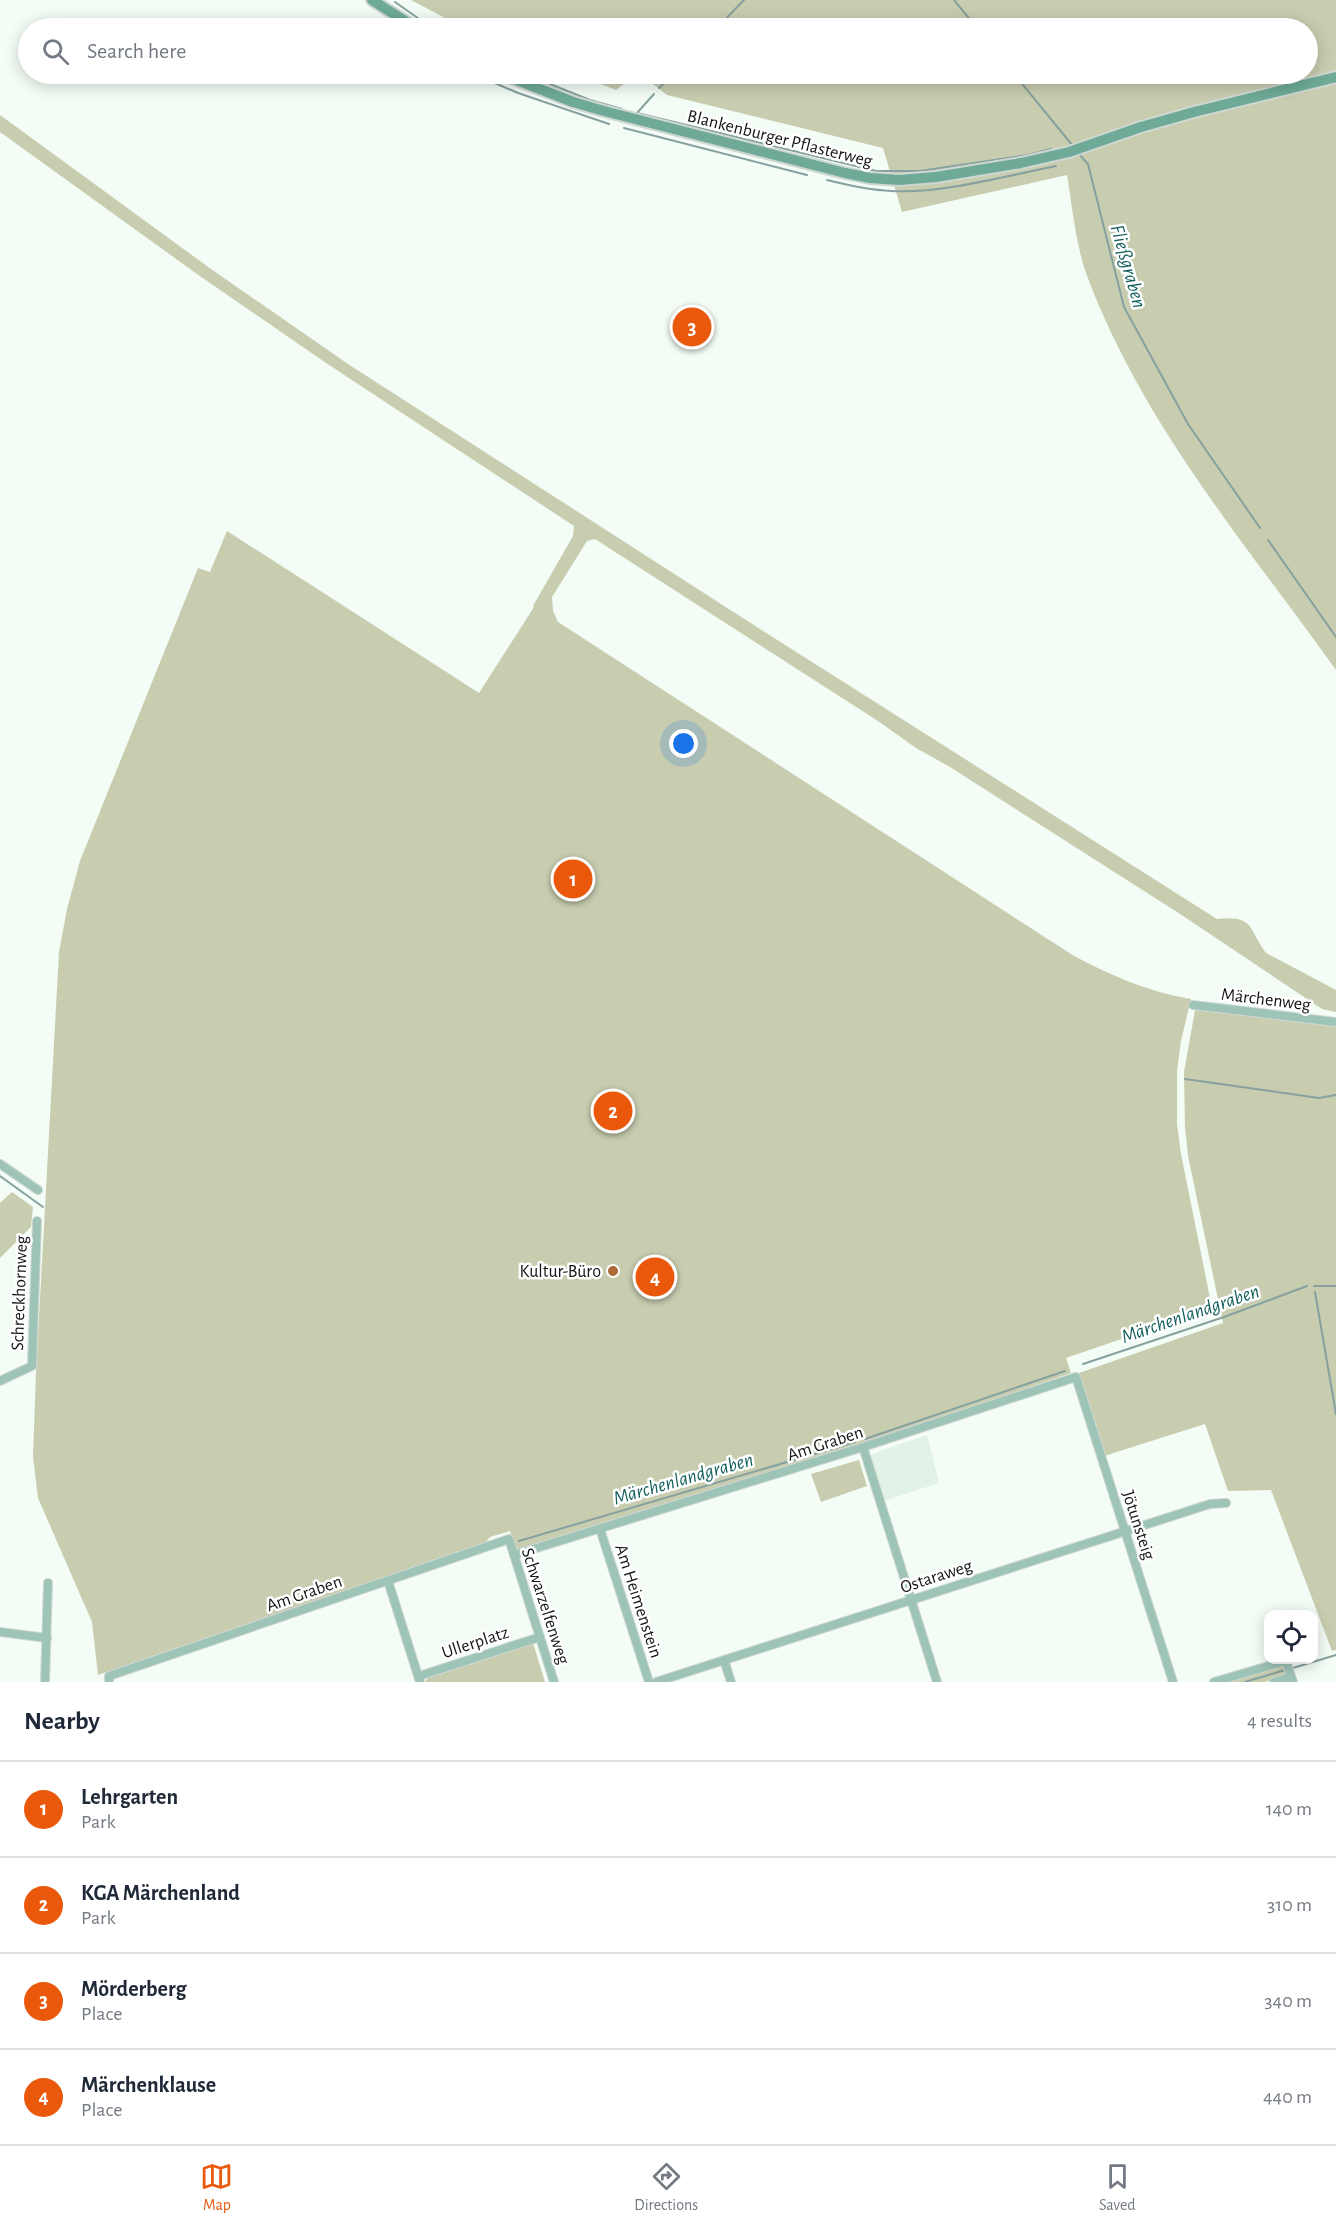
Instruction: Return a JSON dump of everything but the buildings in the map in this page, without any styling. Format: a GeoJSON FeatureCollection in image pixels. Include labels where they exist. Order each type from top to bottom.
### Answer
{"type":"FeatureCollection","features":[{"type":"Feature","properties":{"kind":"main road"},"geometry":{"type":"LineString","coordinates":[[372,0],[400,18]]}},
{"type":"Feature","properties":{"kind":"main road","name":"Blankenburger Pflasterweg"},"geometry":{"type":"LineString","coordinates":[[1318,81],[1336,77]]}},
{"type":"Feature","properties":{"kind":"main road","name":"Blankenburger Pflasterweg"},"geometry":{"type":"LineString","coordinates":[[527,84],[604,111],[870,178],[899,180],[936,177],[1021,163],[1069,152],[1183,115],[1308,84]]}},
{"type":"Feature","properties":{"kind":"street","name":"Märchenweg"},"geometry":{"type":"LineString","coordinates":[[1193,1005],[1336,1022]]}},
{"type":"Feature","properties":{"kind":"street"},"geometry":{"type":"LineString","coordinates":[[0,1164],[38,1190]]}},
{"type":"Feature","properties":{"kind":"street","name":"Schreckhornweg"},"geometry":{"type":"LineString","coordinates":[[0,1381],[32,1366],[37,1221]]}},
{"type":"Feature","properties":{"kind":"street","name":"Am Graben"},"geometry":{"type":"LineString","coordinates":[[514,1555],[863,1447],[1076,1377]]}},
{"type":"Feature","properties":{"kind":"street","name":"Jötunsteig"},"geometry":{"type":"LineString","coordinates":[[1076,1377],[1173,1682]]}},
{"type":"Feature","properties":{"kind":"street"},"geometry":{"type":"LineString","coordinates":[[863,1447],[937,1682]]}},
{"type":"Feature","properties":{"kind":"street","name":"Ostaraweg"},"geometry":{"type":"LineString","coordinates":[[656,1682],[1210,1504],[1226,1503]]}},
{"type":"Feature","properties":{"kind":"street","name":"Am Heimenstein"},"geometry":{"type":"LineString","coordinates":[[600,1529],[649,1682]]}},
{"type":"Feature","properties":{"kind":"street","name":"Am Graben"},"geometry":{"type":"LineString","coordinates":[[109,1679],[509,1539]]}},
{"type":"Feature","properties":{"kind":"street","name":"Schwarzelfenweg"},"geometry":{"type":"LineString","coordinates":[[509,1539],[554,1682]]}},
{"type":"Feature","properties":{"kind":"street"},"geometry":{"type":"LineString","coordinates":[[388,1581],[419,1679]]}},
{"type":"Feature","properties":{"kind":"street"},"geometry":{"type":"LineString","coordinates":[[45,1682],[48,1583]]}},
{"type":"Feature","properties":{"kind":"street"},"geometry":{"type":"LineString","coordinates":[[0,1632],[47,1638]]}},
{"type":"Feature","properties":{"kind":"street","name":"Ullerplatz"},"geometry":{"type":"LineString","coordinates":[[419,1679],[540,1637]]}},
{"type":"Feature","properties":{"kind":"street"},"geometry":{"type":"LineString","coordinates":[[724,1660],[731,1682]]}},
{"type":"Feature","properties":{"kind":"street"},"geometry":{"type":"LineString","coordinates":[[1214,1682],[1286,1661],[1292,1679],[1274,1682]]}},
{"type":"Feature","properties":{"kind":"shaded area"},"geometry":{"type":"Polygon","coordinates":[[[927,1435],[939,1483],[883,1501],[869,1455],[927,1435]]]}},
{"type":"Feature","properties":{"kind":"green space"},"geometry":{"type":"Polygon","coordinates":[[[411,0],[1336,0],[1336,670],[1231,528],[1165,431],[1135,380],[1109,328],[1086,273],[1077,238],[1067,175],[902,212],[883,148],[667,95],[653,84],[1318,84],[1318,18],[445,18],[411,0]]]}},
{"type":"Feature","properties":{"kind":"green space"},"geometry":{"type":"Polygon","coordinates":[[[601,84],[624,84],[616,90],[601,84]]]}},
{"type":"Feature","properties":{"kind":"green space"},"geometry":{"type":"Polygon","coordinates":[[[0,115],[211,269],[348,364],[1217,919],[1238,919],[1249,925],[1266,953],[1336,990],[1336,1012],[1322,1009],[1177,912],[950,767],[916,748],[878,721],[595,539],[587,541],[552,597],[553,611],[558,622],[1074,956],[1131,982],[1191,999],[1177,1071],[1177,1124],[1212,1308],[1066,1358],[1071,1373],[864,1444],[516,1551],[510,1531],[490,1537],[485,1543],[98,1675],[92,1622],[38,1498],[33,1457],[59,952],[67,909],[80,861],[198,568],[210,572],[227,531],[479,693],[534,607],[573,536],[574,526],[326,363],[197,274],[0,132],[0,115]]]}},
{"type":"Feature","properties":{"kind":"green space"},"geometry":{"type":"Polygon","coordinates":[[[1195,1010],[1336,1026],[1336,1650],[1332,1651],[1271,1490],[1228,1491],[1205,1424],[1104,1456],[1079,1373],[1223,1323],[1188,1156],[1184,1072],[1195,1010]]]}},
{"type":"Feature","properties":{"kind":"green space"},"geometry":{"type":"Polygon","coordinates":[[[12,1192],[33,1207],[31,1227],[0,1258],[0,1203],[12,1192]]]}},
{"type":"Feature","properties":{"kind":"green space"},"geometry":{"type":"Polygon","coordinates":[[[859,1460],[867,1486],[821,1502],[811,1474],[859,1460]]]}},
{"type":"Feature","properties":{"kind":"green space"},"geometry":{"type":"Polygon","coordinates":[[[533,1643],[545,1682],[425,1682],[430,1675],[533,1643]]]}},
{"type":"Feature","properties":{"kind":"green space"},"geometry":{"type":"Polygon","coordinates":[[[1282,1665],[1286,1666],[1288,1675],[1265,1682],[1224,1682],[1282,1665]]]}},
{"type":"Feature","properties":{"kind":"waterway"},"geometry":{"type":"LineString","coordinates":[[727,18],[744,0]]}},
{"type":"Feature","properties":{"kind":"waterway","name":"Fließgraben"},"geometry":{"type":"LineString","coordinates":[[954,0],[969,18]]}},
{"type":"Feature","properties":{"kind":"waterway"},"geometry":{"type":"LineString","coordinates":[[395,2],[418,18]]}},
{"type":"Feature","properties":{"kind":"waterway"},"geometry":{"type":"LineString","coordinates":[[497,84],[609,124]]}},
{"type":"Feature","properties":{"kind":"waterway"},"geometry":{"type":"LineString","coordinates":[[550,84],[590,100],[622,109]]}},
{"type":"Feature","properties":{"kind":"waterway"},"geometry":{"type":"LineString","coordinates":[[659,88],[663,84]]}},
{"type":"Feature","properties":{"kind":"waterway","name":"Fließgraben"},"geometry":{"type":"LineString","coordinates":[[1022,84],[1073,146]]}},
{"type":"Feature","properties":{"kind":"waterway"},"geometry":{"type":"LineString","coordinates":[[654,94],[637,113],[876,171],[920,171],[1028,155],[1051,149]]}},
{"type":"Feature","properties":{"kind":"waterway"},"geometry":{"type":"LineString","coordinates":[[624,128],[807,175]]}},
{"type":"Feature","properties":{"kind":"waterway","name":"Fließgraben"},"geometry":{"type":"LineString","coordinates":[[1078,153],[1088,164],[1124,307],[1188,424],[1260,528]]}},
{"type":"Feature","properties":{"kind":"waterway"},"geometry":{"type":"LineString","coordinates":[[827,180],[875,190],[930,190],[1056,166]]}},
{"type":"Feature","properties":{"kind":"waterway","name":"Fließgraben"},"geometry":{"type":"LineString","coordinates":[[1268,540],[1336,637]]}},
{"type":"Feature","properties":{"kind":"waterway"},"geometry":{"type":"LineString","coordinates":[[1185,1079],[1319,1098],[1336,1095]]}},
{"type":"Feature","properties":{"kind":"waterway"},"geometry":{"type":"LineString","coordinates":[[0,1176],[43,1207]]}},
{"type":"Feature","properties":{"kind":"waterway","name":"Märchenlandgraben"},"geometry":{"type":"LineString","coordinates":[[1083,1364],[1224,1317],[1307,1286]]}},
{"type":"Feature","properties":{"kind":"waterway","name":"Märchenlandgraben"},"geometry":{"type":"LineString","coordinates":[[1314,1286],[1336,1286]]}},
{"type":"Feature","properties":{"kind":"waterway"},"geometry":{"type":"LineString","coordinates":[[1315,1292],[1336,1414]]}},
{"type":"Feature","properties":{"kind":"waterway","name":"Märchenlandgraben"},"geometry":{"type":"LineString","coordinates":[[865,1439],[1065,1371]]}},
{"type":"Feature","properties":{"kind":"waterway","name":"Märchenlandgraben"},"geometry":{"type":"LineString","coordinates":[[519,1541],[855,1442]]}},
{"type":"Feature","properties":{"kind":"waterway"},"geometry":{"type":"LineString","coordinates":[[1293,1668],[1336,1655]]}},
{"type":"Feature","properties":{"kind":"waterway"},"geometry":{"type":"LineString","coordinates":[[1245,1682],[1285,1670]]}},
{"type":"Feature","properties":{"kind":"place","name":"Mörderberg"},"geometry":{"type":"Point","coordinates":[692,327]}},
{"type":"Feature","properties":{"kind":"place","name":"Lehrgarten"},"geometry":{"type":"Point","coordinates":[573,879]}},
{"type":"Feature","properties":{"kind":"place","name":"KGA Märchenland"},"geometry":{"type":"Point","coordinates":[613,1111]}},
{"type":"Feature","properties":{"kind":"place","name":"Kultur-Büro"},"geometry":{"type":"Point","coordinates":[613,1271]}},
{"type":"Feature","properties":{"kind":"place","name":"Märchenklause"},"geometry":{"type":"Point","coordinates":[655,1277]}}]}
